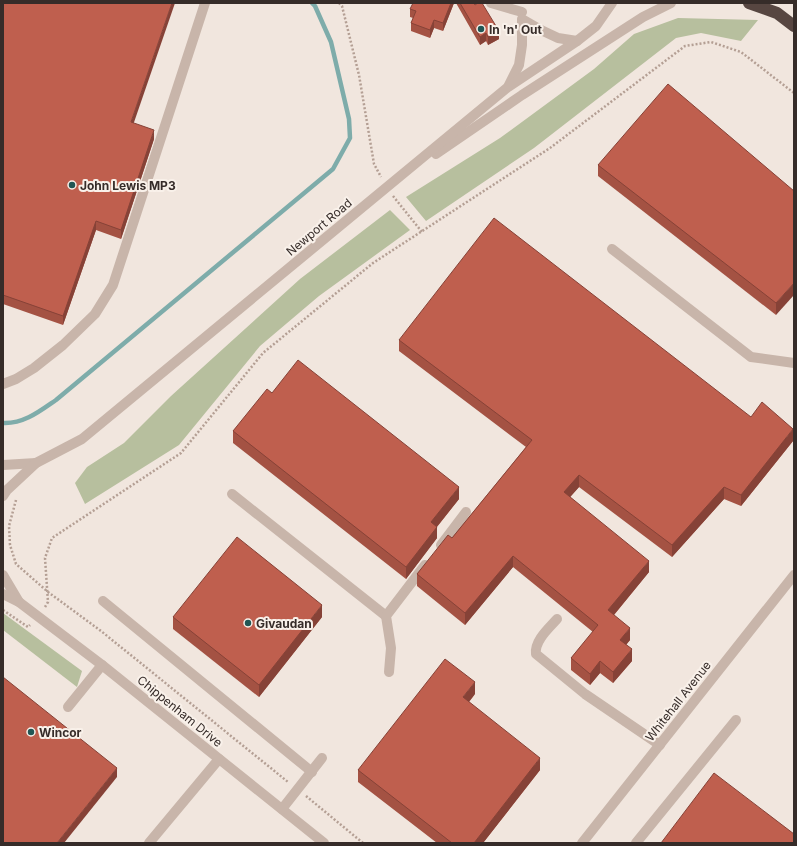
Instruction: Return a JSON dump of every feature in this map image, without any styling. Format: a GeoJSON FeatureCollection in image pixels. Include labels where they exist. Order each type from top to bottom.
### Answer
{"type":"FeatureCollection","features":[{"type":"Feature","properties":{"kind":"highway"},"geometry":{"type":"LineString","coordinates":[[749,3],[777,13],[794,26]]}},
{"type":"Feature","properties":{"kind":"street"},"geometry":{"type":"LineString","coordinates":[[3,384],[16,380],[63,345],[95,314],[113,285],[205,3]]}},
{"type":"Feature","properties":{"kind":"street"},"geometry":{"type":"LineString","coordinates":[[491,3],[522,11],[558,38],[577,41]]}},
{"type":"Feature","properties":{"kind":"street","name":"Newport Road"},"geometry":{"type":"LineString","coordinates":[[5,493],[36,463],[82,439],[508,87],[577,41],[596,26],[612,3]]}},
{"type":"Feature","properties":{"kind":"street"},"geometry":{"type":"LineString","coordinates":[[386,188],[522,95],[643,18],[671,3]]}},
{"type":"Feature","properties":{"kind":"street"},"geometry":{"type":"LineString","coordinates":[[508,87],[519,65],[522,45],[522,11]]}},
{"type":"Feature","properties":{"kind":"street"},"geometry":{"type":"LineString","coordinates":[[612,249],[751,357],[794,363]]}},
{"type":"Feature","properties":{"kind":"street","name":"Newport Road"},"geometry":{"type":"LineString","coordinates":[[3,465],[36,463]]}},
{"type":"Feature","properties":{"kind":"street"},"geometry":{"type":"LineString","coordinates":[[232,494],[386,616],[391,648],[389,672]]}},
{"type":"Feature","properties":{"kind":"street"},"geometry":{"type":"LineString","coordinates":[[386,616],[466,512]]}},
{"type":"Feature","properties":{"kind":"street","name":"Chippenham Drive"},"geometry":{"type":"LineString","coordinates":[[3,575],[19,602]]}},
{"type":"Feature","properties":{"kind":"street","name":"Whitehall Avenue"},"geometry":{"type":"LineString","coordinates":[[582,843],[792,582]]}},
{"type":"Feature","properties":{"kind":"street","name":"Chippenham Drive"},"geometry":{"type":"LineString","coordinates":[[3,594],[19,602],[102,665],[324,843]]}},
{"type":"Feature","properties":{"kind":"street"},"geometry":{"type":"LineString","coordinates":[[103,601],[312,772]]}},
{"type":"Feature","properties":{"kind":"street"},"geometry":{"type":"LineString","coordinates":[[557,619],[539,641],[535,648],[536,654],[585,694],[660,745]]}},
{"type":"Feature","properties":{"kind":"street"},"geometry":{"type":"LineString","coordinates":[[68,707],[102,665]]}},
{"type":"Feature","properties":{"kind":"street"},"geometry":{"type":"LineString","coordinates":[[636,843],[736,720]]}},
{"type":"Feature","properties":{"kind":"street"},"geometry":{"type":"LineString","coordinates":[[282,810],[322,758]]}},
{"type":"Feature","properties":{"kind":"street"},"geometry":{"type":"LineString","coordinates":[[148,843],[219,759]]}},
{"type":"Feature","properties":{"kind":"path"},"geometry":{"type":"LineString","coordinates":[[339,3],[342,6],[359,75],[374,164],[386,188],[422,232]]}},
{"type":"Feature","properties":{"kind":"path"},"geometry":{"type":"LineString","coordinates":[[3,610],[28,627],[48,602],[46,558],[52,538],[181,453],[263,353],[373,263],[550,148],[685,46],[711,42],[741,52],[794,93]]}},
{"type":"Feature","properties":{"kind":"path"},"geometry":{"type":"LineString","coordinates":[[5,493],[17,499],[9,526],[10,545],[16,564],[48,592],[101,631],[363,843]]}},
{"type":"Feature","properties":{"kind":"green space"},"geometry":{"type":"Polygon","coordinates":[[[678,18],[758,20],[741,41],[701,33],[676,38],[534,148],[426,221],[406,197],[500,138],[594,69],[634,34],[678,18]]]}},
{"type":"Feature","properties":{"kind":"green space"},"geometry":{"type":"Polygon","coordinates":[[[390,210],[410,230],[319,296],[260,346],[179,445],[85,504],[75,483],[87,467],[124,443],[171,396],[300,279],[390,210]]]}},
{"type":"Feature","properties":{"kind":"green space"},"geometry":{"type":"Polygon","coordinates":[[[3,613],[82,671],[77,687],[3,630],[3,613]]]}},
{"type":"Feature","properties":{"kind":"building","name":"John Lewis MP3"},"geometry":{"type":"Polygon","coordinates":[[[3,3],[172,3],[131,122],[154,130],[121,230],[96,221],[63,316],[3,295],[3,3]]]}},
{"type":"Feature","properties":{"kind":"building"},"geometry":{"type":"Polygon","coordinates":[[[413,3],[451,3],[443,23],[434,20],[430,30],[411,23],[416,11],[410,9],[413,3]]]}},
{"type":"Feature","properties":{"kind":"building"},"geometry":{"type":"Polygon","coordinates":[[[460,3],[474,3],[475,5],[482,3],[499,31],[488,37],[486,33],[480,37],[460,3]]]}},
{"type":"Feature","properties":{"kind":"building"},"geometry":{"type":"Polygon","coordinates":[[[668,84],[794,191],[794,283],[776,303],[598,165],[668,84]]]}},
{"type":"Feature","properties":{"kind":"building"},"geometry":{"type":"Polygon","coordinates":[[[494,218],[751,417],[762,402],[793,429],[741,495],[724,487],[672,545],[579,475],[564,492],[649,561],[608,610],[630,628],[620,640],[632,649],[613,672],[600,661],[590,674],[571,658],[598,625],[513,556],[465,613],[417,574],[448,535],[452,538],[532,440],[399,340],[494,218]]]}},
{"type":"Feature","properties":{"kind":"building"},"geometry":{"type":"Polygon","coordinates":[[[298,360],[459,487],[431,522],[437,527],[406,567],[233,431],[267,389],[272,393],[298,360]]]}},
{"type":"Feature","properties":{"kind":"building","name":"Givaudan"},"geometry":{"type":"Polygon","coordinates":[[[237,537],[322,605],[259,685],[173,617],[237,537]]]}},
{"type":"Feature","properties":{"kind":"building"},"geometry":{"type":"Polygon","coordinates":[[[445,659],[475,682],[463,697],[540,758],[474,843],[452,843],[358,770],[445,659]]]}},
{"type":"Feature","properties":{"kind":"building","name":"Wincor"},"geometry":{"type":"Polygon","coordinates":[[[3,677],[117,768],[57,843],[3,843],[3,677]]]}},
{"type":"Feature","properties":{"kind":"building"},"geometry":{"type":"Polygon","coordinates":[[[714,773],[794,834],[794,843],[661,843],[714,773]]]}},
{"type":"Feature","properties":{"kind":"waterway"},"geometry":{"type":"LineString","coordinates":[[3,423],[11,423],[25,419],[56,400],[333,169],[350,138],[349,119],[331,42],[315,6],[312,3]]}},
{"type":"Feature","properties":{"kind":"place","name":"In 'n' Out"},"geometry":{"type":"Point","coordinates":[481,29]}},
{"type":"Feature","properties":{"kind":"place","name":"John Lewis MP3"},"geometry":{"type":"Point","coordinates":[72,185]}},
{"type":"Feature","properties":{"kind":"place","name":"Givaudan"},"geometry":{"type":"Point","coordinates":[248,623]}},
{"type":"Feature","properties":{"kind":"place","name":"Wincor"},"geometry":{"type":"Point","coordinates":[31,732]}}]}
